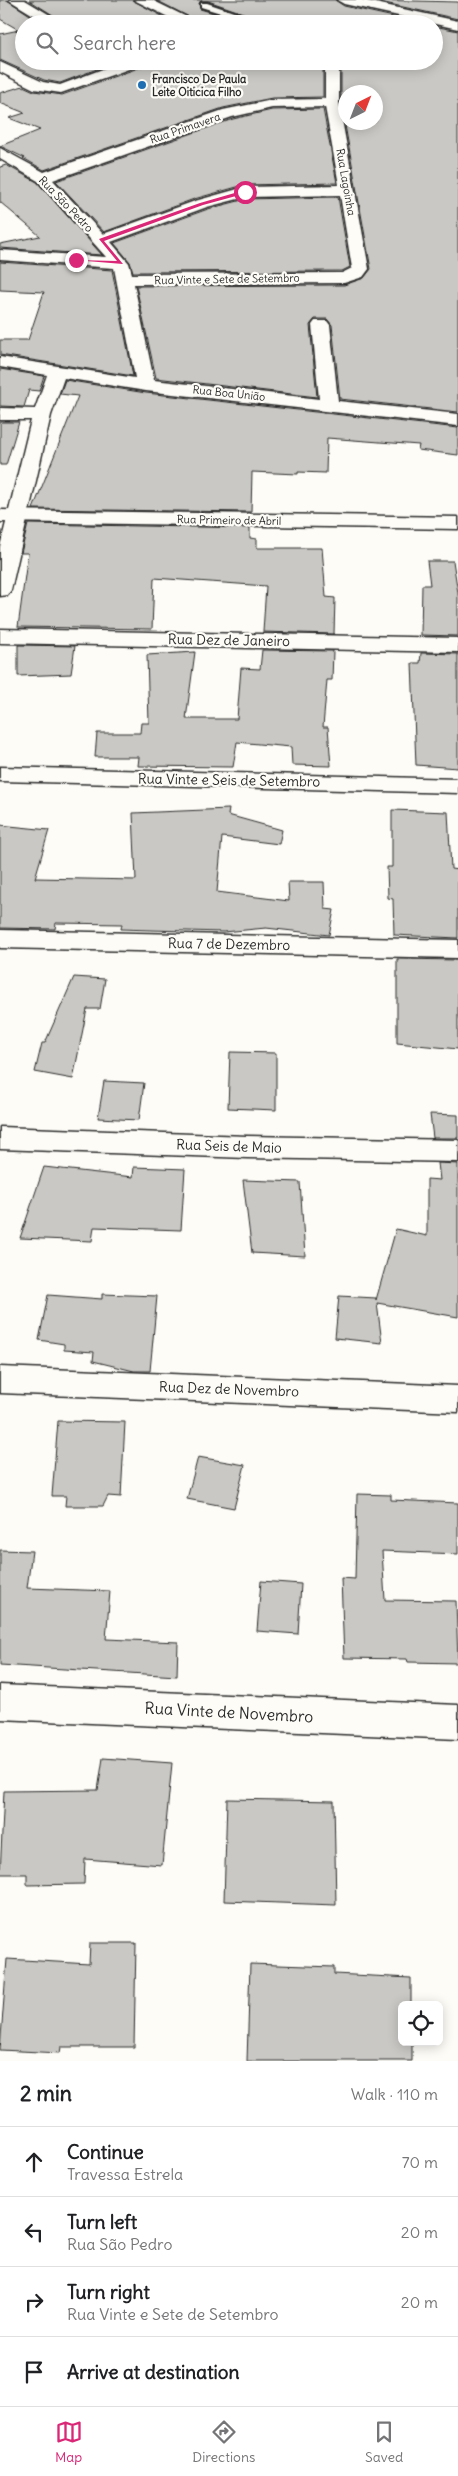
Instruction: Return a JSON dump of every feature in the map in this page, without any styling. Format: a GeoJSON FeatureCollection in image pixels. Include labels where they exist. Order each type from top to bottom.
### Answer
{"type":"FeatureCollection","features":[{"type":"Feature","properties":{"kind":"street"},"geometry":{"type":"LineString","coordinates":[[16,0],[42,15]]}},
{"type":"Feature","properties":{"kind":"street"},"geometry":{"type":"LineString","coordinates":[[141,0],[174,15]]}},
{"type":"Feature","properties":{"kind":"street"},"geometry":{"type":"LineString","coordinates":[[344,0],[408,15]]}},
{"type":"Feature","properties":{"kind":"street"},"geometry":{"type":"LineString","coordinates":[[403,14],[428,4]]}},
{"type":"Feature","properties":{"kind":"street"},"geometry":{"type":"LineString","coordinates":[[443,23],[458,26]]}},
{"type":"Feature","properties":{"kind":"street"},"geometry":{"type":"LineString","coordinates":[[0,66],[39,86],[60,89],[113,70]]}},
{"type":"Feature","properties":{"kind":"street","name":"Rua Lagoinha"},"geometry":{"type":"LineString","coordinates":[[330,278],[350,276],[361,269],[332,103],[332,70]]}},
{"type":"Feature","properties":{"kind":"street","name":"Rua Primavera"},"geometry":{"type":"LineString","coordinates":[[43,178],[236,111],[272,104],[332,103]]}},
{"type":"Feature","properties":{"kind":"street","name":"Rua São Pedro"},"geometry":{"type":"LineString","coordinates":[[0,152],[43,178],[101,240],[123,271],[146,385]]}},
{"type":"Feature","properties":{"kind":"street"},"geometry":{"type":"LineString","coordinates":[[101,240],[201,204],[245,192],[348,190]]}},
{"type":"Feature","properties":{"kind":"street","name":"Rua Vinte e Sete de Setembro"},"geometry":{"type":"LineString","coordinates":[[0,255],[123,271],[330,278]]}},
{"type":"Feature","properties":{"kind":"street"},"geometry":{"type":"LineString","coordinates":[[321,325],[329,404]]}},
{"type":"Feature","properties":{"kind":"street","name":"Rua Boa União"},"geometry":{"type":"LineString","coordinates":[[0,362],[146,385],[329,404],[458,420]]}},
{"type":"Feature","properties":{"kind":"street"},"geometry":{"type":"LineString","coordinates":[[0,590],[9,516],[58,370]]}},
{"type":"Feature","properties":{"kind":"street"},"geometry":{"type":"LineString","coordinates":[[0,414],[42,415]]}},
{"type":"Feature","properties":{"kind":"street","name":"Rua Primeiro de Abril"},"geometry":{"type":"LineString","coordinates":[[9,516],[458,523]]}},
{"type":"Feature","properties":{"kind":"street","name":"Rua Dez de Janeiro"},"geometry":{"type":"LineString","coordinates":[[0,636],[458,645]]}},
{"type":"Feature","properties":{"kind":"street","name":"Rua Vinte e Seis de Setembro"},"geometry":{"type":"LineString","coordinates":[[0,774],[458,786]]}},
{"type":"Feature","properties":{"kind":"street","name":"Rua 7 de Dezembro"},"geometry":{"type":"LineString","coordinates":[[0,939],[458,949]]}},
{"type":"Feature","properties":{"kind":"street","name":"Rua Seis de Maio"},"geometry":{"type":"LineString","coordinates":[[0,1138],[247,1147],[458,1151]]}},
{"type":"Feature","properties":{"kind":"street","name":"Rua Dez de Novembro"},"geometry":{"type":"LineString","coordinates":[[0,1380],[458,1399]]}},
{"type":"Feature","properties":{"kind":"street","name":"Rua Vinte de Novembro"},"geometry":{"type":"LineString","coordinates":[[0,1702],[458,1722]]}},
{"type":"Feature","properties":{"kind":"lane"},"geometry":{"type":"LineString","coordinates":[[204,6],[236,15]]}},
{"type":"Feature","properties":{"kind":"building"},"geometry":{"type":"Polygon","coordinates":[[[0,0],[7,0],[30,15],[15,15],[15,28],[0,19],[0,0]]]}},
{"type":"Feature","properties":{"kind":"building"},"geometry":{"type":"Polygon","coordinates":[[[29,0],[132,0],[160,15],[53,15],[29,0]]]}},
{"type":"Feature","properties":{"kind":"building"},"geometry":{"type":"Polygon","coordinates":[[[156,0],[335,0],[344,6],[384,15],[249,15],[208,1],[201,1],[199,3],[200,9],[220,15],[185,15],[156,0]]]}},
{"type":"Feature","properties":{"kind":"building"},"geometry":{"type":"Polygon","coordinates":[[[371,0],[458,2],[458,19],[371,0]]]}},
{"type":"Feature","properties":{"kind":"building"},"geometry":{"type":"Polygon","coordinates":[[[443,28],[458,31],[458,412],[340,399],[332,325],[327,319],[315,319],[310,325],[317,397],[156,378],[136,286],[344,285],[364,278],[371,269],[346,130],[383,130],[383,85],[341,85],[341,70],[443,70],[443,28]]]}},
{"type":"Feature","properties":{"kind":"building"},"geometry":{"type":"Polygon","coordinates":[[[15,31],[15,67],[0,60],[0,34],[15,31]]]}},
{"type":"Feature","properties":{"kind":"building"},"geometry":{"type":"Polygon","coordinates":[[[22,70],[94,70],[60,83],[44,80],[22,70]]]}},
{"type":"Feature","properties":{"kind":"building"},"geometry":{"type":"Polygon","coordinates":[[[133,70],[323,70],[323,97],[272,98],[223,108],[44,170],[0,146],[40,130],[9,118],[25,113],[0,103],[0,93],[23,86],[34,91],[62,95],[133,70]]]}},
{"type":"Feature","properties":{"kind":"building"},"geometry":{"type":"Polygon","coordinates":[[[323,109],[337,183],[244,185],[194,199],[104,232],[56,181],[233,119],[272,110],[323,109]]]}},
{"type":"Feature","properties":{"kind":"building"},"geometry":{"type":"Polygon","coordinates":[[[6,165],[37,182],[102,255],[0,248],[0,244],[40,236],[0,202],[0,167],[6,165]]]}},
{"type":"Feature","properties":{"kind":"building"},"geometry":{"type":"Polygon","coordinates":[[[338,197],[350,267],[342,271],[133,272],[130,262],[114,243],[208,209],[246,199],[338,197]]]}},
{"type":"Feature","properties":{"kind":"building"},"geometry":{"type":"Polygon","coordinates":[[[0,262],[112,270],[133,376],[0,355],[0,340],[28,340],[44,292],[0,290],[0,262]]]}},
{"type":"Feature","properties":{"kind":"building"},"geometry":{"type":"Polygon","coordinates":[[[0,369],[44,376],[39,391],[29,390],[24,407],[0,406],[0,369]]]}},
{"type":"Feature","properties":{"kind":"building"},"geometry":{"type":"Polygon","coordinates":[[[65,380],[146,393],[458,428],[458,455],[418,450],[419,445],[327,438],[326,473],[252,472],[251,512],[33,509],[78,396],[60,394],[65,380]]]}},
{"type":"Feature","properties":{"kind":"building"},"geometry":{"type":"Polygon","coordinates":[[[0,422],[19,422],[6,465],[0,465],[0,422]]]}},
{"type":"Feature","properties":{"kind":"building"},"geometry":{"type":"Polygon","coordinates":[[[28,524],[250,528],[250,538],[257,539],[257,548],[322,548],[326,597],[335,598],[334,634],[263,632],[266,586],[154,578],[152,629],[18,627],[28,553],[21,553],[28,524]]]}},
{"type":"Feature","properties":{"kind":"building"},"geometry":{"type":"Polygon","coordinates":[[[427,561],[453,561],[458,593],[458,636],[421,635],[422,585],[430,585],[427,561]]]}},
{"type":"Feature","properties":{"kind":"building"},"geometry":{"type":"Polygon","coordinates":[[[18,645],[75,646],[71,674],[18,676],[18,645]]]}},
{"type":"Feature","properties":{"kind":"building"},"geometry":{"type":"Polygon","coordinates":[[[262,650],[333,651],[332,680],[327,680],[323,727],[328,727],[331,766],[292,765],[291,747],[237,742],[233,767],[138,766],[139,757],[95,757],[97,733],[140,733],[141,723],[149,723],[147,655],[195,652],[186,719],[237,719],[241,668],[260,669],[262,650]]]}},
{"type":"Feature","properties":{"kind":"building"},"geometry":{"type":"Polygon","coordinates":[[[421,653],[458,654],[458,768],[416,765],[412,663],[420,663],[421,653]]]}},
{"type":"Feature","properties":{"kind":"building"},"geometry":{"type":"Polygon","coordinates":[[[229,809],[228,815],[282,830],[279,844],[222,837],[217,892],[289,901],[288,882],[324,882],[325,909],[334,910],[329,935],[266,928],[224,932],[121,929],[122,924],[56,923],[55,929],[0,928],[0,825],[49,830],[35,878],[136,880],[133,813],[229,809]]]}},
{"type":"Feature","properties":{"kind":"building"},"geometry":{"type":"Polygon","coordinates":[[[392,810],[448,812],[451,869],[458,870],[458,938],[394,935],[393,899],[388,898],[387,867],[392,867],[392,810]]]}},
{"type":"Feature","properties":{"kind":"building"},"geometry":{"type":"Polygon","coordinates":[[[397,959],[458,960],[458,1049],[397,1043],[397,959]]]}},
{"type":"Feature","properties":{"kind":"building"},"geometry":{"type":"Polygon","coordinates":[[[74,977],[105,979],[100,1009],[87,1009],[73,1079],[35,1072],[42,1043],[45,1043],[74,977]]]}},
{"type":"Feature","properties":{"kind":"building"},"geometry":{"type":"Polygon","coordinates":[[[230,1052],[276,1053],[276,1110],[228,1108],[230,1052]]]}},
{"type":"Feature","properties":{"kind":"building"},"geometry":{"type":"Polygon","coordinates":[[[104,1081],[144,1083],[139,1120],[98,1118],[104,1081]]]}},
{"type":"Feature","properties":{"kind":"building"},"geometry":{"type":"Polygon","coordinates":[[[430,1114],[458,1115],[458,1138],[433,1138],[430,1114]]]}},
{"type":"Feature","properties":{"kind":"building"},"geometry":{"type":"Polygon","coordinates":[[[438,1163],[458,1164],[458,1317],[377,1303],[382,1343],[335,1338],[339,1296],[376,1298],[376,1300],[396,1229],[427,1236],[427,1179],[440,1180],[438,1163]]]}},
{"type":"Feature","properties":{"kind":"building"},"geometry":{"type":"Polygon","coordinates":[[[44,1167],[133,1177],[134,1167],[185,1169],[181,1230],[94,1227],[92,1241],[20,1238],[44,1167]]]}},
{"type":"Feature","properties":{"kind":"building"},"geometry":{"type":"Polygon","coordinates":[[[243,1180],[300,1182],[305,1256],[252,1253],[243,1180]]]}},
{"type":"Feature","properties":{"kind":"building"},"geometry":{"type":"Polygon","coordinates":[[[102,1294],[157,1296],[150,1371],[134,1371],[93,1361],[94,1352],[64,1350],[64,1344],[39,1340],[48,1295],[102,1299],[102,1294]]]}},
{"type":"Feature","properties":{"kind":"building"},"geometry":{"type":"Polygon","coordinates":[[[58,1421],[125,1422],[121,1497],[108,1496],[103,1506],[65,1506],[66,1496],[52,1496],[58,1421]]]}},
{"type":"Feature","properties":{"kind":"building"},"geometry":{"type":"Polygon","coordinates":[[[198,1457],[245,1465],[234,1508],[187,1499],[198,1457]]]}},
{"type":"Feature","properties":{"kind":"building"},"geometry":{"type":"Polygon","coordinates":[[[357,1494],[391,1495],[391,1500],[458,1503],[458,1554],[382,1551],[385,1600],[456,1601],[458,1663],[408,1662],[407,1659],[344,1658],[341,1578],[355,1579],[357,1494]]]}},
{"type":"Feature","properties":{"kind":"building"},"geometry":{"type":"Polygon","coordinates":[[[0,1550],[32,1551],[27,1588],[110,1591],[106,1639],[178,1642],[177,1676],[0,1665],[0,1550]]]}},
{"type":"Feature","properties":{"kind":"building"},"geometry":{"type":"Polygon","coordinates":[[[261,1581],[301,1584],[298,1634],[257,1631],[261,1581]]]}},
{"type":"Feature","properties":{"kind":"building"},"geometry":{"type":"Polygon","coordinates":[[[103,1758],[172,1763],[162,1865],[85,1859],[84,1884],[27,1885],[27,1874],[0,1874],[4,1791],[98,1790],[103,1758]]]}},
{"type":"Feature","properties":{"kind":"building"},"geometry":{"type":"Polygon","coordinates":[[[227,1799],[334,1801],[336,1905],[224,1901],[227,1799]]]}},
{"type":"Feature","properties":{"kind":"building"},"geometry":{"type":"Polygon","coordinates":[[[90,1943],[136,1943],[134,2047],[61,2047],[60,2053],[0,2050],[7,1959],[89,1964],[90,1943]]]}},
{"type":"Feature","properties":{"kind":"building"},"geometry":{"type":"Polygon","coordinates":[[[250,1964],[334,1967],[334,1974],[411,1978],[411,2001],[398,2001],[398,2046],[412,2046],[412,2061],[247,2061],[250,1964]]]}},
{"type":"Feature","properties":{"kind":"place","name":"Francisco De Paula Leite Oiticica Filho"},"geometry":{"type":"Point","coordinates":[142,85]}},
{"type":"Feature","properties":{"kind":"route"},"geometry":{"type":"LineString","coordinates":[[76,260],[121,263],[101,240],[201,204],[245,192]]}}]}
